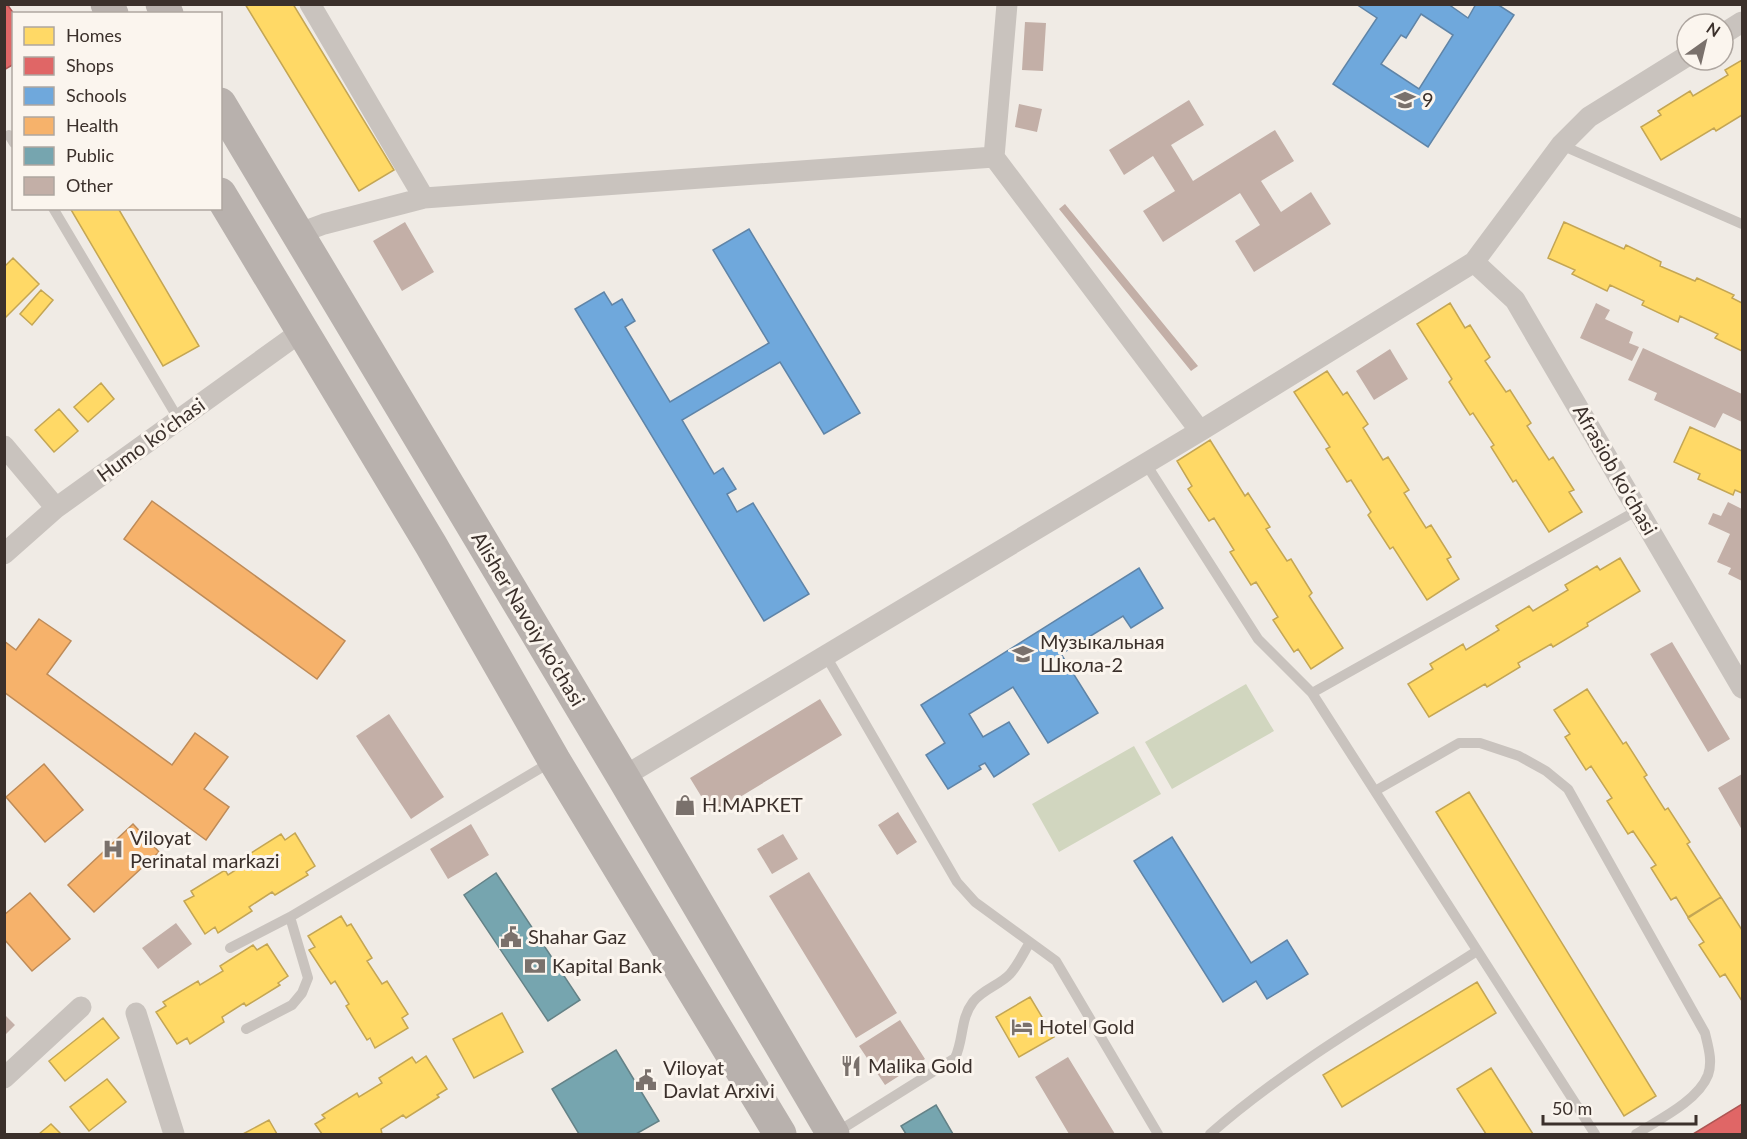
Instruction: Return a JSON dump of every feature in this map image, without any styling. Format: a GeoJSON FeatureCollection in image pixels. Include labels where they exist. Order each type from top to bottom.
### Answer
{"type":"FeatureCollection","features":[{"type":"Feature","properties":{"kind":"main road","name":"Alisher Navoiy ko’chasi"},"geometry":{"type":"LineString","coordinates":[[222,107],[623,777],[833,1134]]}},
{"type":"Feature","properties":{"kind":"main road"},"geometry":{"type":"LineString","coordinates":[[222,197],[431,545],[554,760],[780,1134]]}},
{"type":"Feature","properties":{"kind":"street"},"geometry":{"type":"LineString","coordinates":[[310,4],[424,198]]}},
{"type":"Feature","properties":{"kind":"street"},"geometry":{"type":"LineString","coordinates":[[1007,4],[994,157],[1200,431]]}},
{"type":"Feature","properties":{"kind":"street"},"geometry":{"type":"LineString","coordinates":[[623,777],[1146,464],[1474,262],[1561,145],[1589,117],[1675,63]]}},
{"type":"Feature","properties":{"kind":"street"},"geometry":{"type":"LineString","coordinates":[[297,234],[324,224],[424,198],[994,157]]}},
{"type":"Feature","properties":{"kind":"street","name":"Afrasiob ko'chasi"},"geometry":{"type":"LineString","coordinates":[[1474,262],[1515,300],[1743,688]]}},
{"type":"Feature","properties":{"kind":"street","name":"Humo ko'chasi"},"geometry":{"type":"LineString","coordinates":[[4,554],[56,508],[302,331]]}},
{"type":"Feature","properties":{"kind":"street"},"geometry":{"type":"LineString","coordinates":[[4,446],[56,508]]}},
{"type":"Feature","properties":{"kind":"street"},"geometry":{"type":"LineString","coordinates":[[4,1078],[81,1007]]}},
{"type":"Feature","properties":{"kind":"street"},"geometry":{"type":"LineString","coordinates":[[136,1013],[174,1134]]}},
{"type":"Feature","properties":{"kind":"lane"},"geometry":{"type":"LineString","coordinates":[[1561,145],[1743,224]]}},
{"type":"Feature","properties":{"kind":"lane"},"geometry":{"type":"LineString","coordinates":[[54,210],[179,420]]}},
{"type":"Feature","properties":{"kind":"lane"},"geometry":{"type":"LineString","coordinates":[[1146,464],[1258,639],[1312,693],[1595,1134]]}},
{"type":"Feature","properties":{"kind":"lane"},"geometry":{"type":"LineString","coordinates":[[1312,693],[1638,510]]}},
{"type":"Feature","properties":{"kind":"lane"},"geometry":{"type":"LineString","coordinates":[[826,656],[957,882],[975,902],[1056,961],[1158,1134]]}},
{"type":"Feature","properties":{"kind":"lane"},"geometry":{"type":"LineString","coordinates":[[1375,791],[1459,743],[1480,743],[1519,756],[1546,771],[1568,789],[1705,1033],[1710,1059],[1708,1075],[1696,1092],[1681,1106],[1636,1134]]}},
{"type":"Feature","properties":{"kind":"lane"},"geometry":{"type":"LineString","coordinates":[[231,948],[290,917],[554,760]]}},
{"type":"Feature","properties":{"kind":"lane"},"geometry":{"type":"LineString","coordinates":[[246,1029],[292,1005],[302,993],[308,978],[290,917]]}},
{"type":"Feature","properties":{"kind":"lane"},"geometry":{"type":"LineString","coordinates":[[833,1134],[955,1058],[963,1040],[964,1016],[973,1002],[980,994],[1011,973],[1030,942]]}},
{"type":"Feature","properties":{"kind":"lane"},"geometry":{"type":"LineString","coordinates":[[1210,1134],[1311,1058],[1477,951]]}},
{"type":"Feature","properties":{"kind":"green space"},"geometry":{"type":"Polygon","coordinates":[[[1246,684],[1274,731],[1172,789],[1145,742],[1246,684]]]}},
{"type":"Feature","properties":{"kind":"green space"},"geometry":{"type":"Polygon","coordinates":[[[1134,746],[1161,794],[1059,852],[1032,804],[1134,746]]]}},
{"type":"Feature","properties":{"kind":"building: Homes"},"geometry":{"type":"Polygon","coordinates":[[[245,4],[293,4],[394,170],[359,191],[245,4]]]}},
{"type":"Feature","properties":{"kind":"building: Homes"},"geometry":{"type":"Polygon","coordinates":[[[1742,60],[1742,115],[1716,131],[1714,128],[1661,160],[1641,127],[1661,115],[1658,111],[1690,91],[1693,96],[1728,75],[1726,72],[1735,72],[1735,64],[1742,60]]]}},
{"type":"Feature","properties":{"kind":"building: Homes"},"geometry":{"type":"Polygon","coordinates":[[[71,210],[119,210],[199,346],[163,366],[71,210]]]}},
{"type":"Feature","properties":{"kind":"building: Homes"},"geometry":{"type":"Polygon","coordinates":[[[1564,222],[1624,249],[1626,245],[1661,262],[1660,266],[1695,281],[1697,278],[1734,295],[1732,298],[1742,303],[1742,351],[1715,338],[1718,334],[1680,316],[1678,322],[1642,305],[1644,301],[1610,285],[1607,291],[1572,274],[1575,270],[1548,258],[1564,222]]]}},
{"type":"Feature","properties":{"kind":"building: Homes"},"geometry":{"type":"Polygon","coordinates":[[[13,258],[39,284],[4,319],[4,267],[13,258]]]}},
{"type":"Feature","properties":{"kind":"building: Homes"},"geometry":{"type":"Polygon","coordinates":[[[41,290],[53,300],[32,325],[20,314],[41,290]]]}},
{"type":"Feature","properties":{"kind":"building: Homes"},"geometry":{"type":"Polygon","coordinates":[[[1450,303],[1465,328],[1470,325],[1490,357],[1485,361],[1506,392],[1510,390],[1531,423],[1527,426],[1549,460],[1553,457],[1574,490],[1569,492],[1582,512],[1549,532],[1516,480],[1513,482],[1491,447],[1494,445],[1473,413],[1470,415],[1449,382],[1452,379],[1417,324],[1450,303]]]}},
{"type":"Feature","properties":{"kind":"building: Homes"},"geometry":{"type":"Polygon","coordinates":[[[1327,371],[1343,395],[1347,392],[1368,424],[1363,428],[1383,460],[1388,457],[1409,490],[1404,493],[1426,528],[1431,525],[1451,557],[1447,559],[1459,579],[1427,600],[1393,547],[1390,549],[1368,515],[1371,512],[1351,480],[1347,482],[1326,449],[1330,447],[1294,392],[1327,371]]]}},
{"type":"Feature","properties":{"kind":"building: Homes"},"geometry":{"type":"Polygon","coordinates":[[[101,383],[114,399],[88,422],[74,407],[101,383]]]}},
{"type":"Feature","properties":{"kind":"building: Homes"},"geometry":{"type":"Polygon","coordinates":[[[59,409],[78,431],[54,452],[35,430],[59,409]]]}},
{"type":"Feature","properties":{"kind":"building: Homes"},"geometry":{"type":"Polygon","coordinates":[[[1690,427],[1742,451],[1742,493],[1735,490],[1733,495],[1698,479],[1700,474],[1674,462],[1690,427]]]}},
{"type":"Feature","properties":{"kind":"building: Homes"},"geometry":{"type":"Polygon","coordinates":[[[1210,440],[1245,496],[1248,493],[1270,527],[1266,529],[1287,561],[1291,559],[1312,593],[1309,596],[1343,648],[1311,669],[1298,649],[1294,652],[1273,620],[1278,617],[1256,582],[1251,585],[1230,552],[1234,550],[1214,518],[1209,521],[1188,489],[1192,486],[1177,461],[1210,440]]]}},
{"type":"Feature","properties":{"kind":"building: Homes"},"geometry":{"type":"Polygon","coordinates":[[[1620,558],[1640,591],[1553,647],[1551,644],[1518,663],[1520,667],[1487,687],[1485,684],[1429,717],[1408,684],[1433,669],[1430,664],[1463,644],[1466,650],[1499,630],[1496,626],[1529,606],[1533,611],[1568,590],[1565,585],[1597,566],[1600,570],[1620,558]]]}},
{"type":"Feature","properties":{"kind":"building: Homes"},"geometry":{"type":"Polygon","coordinates":[[[1587,689],[1623,744],[1626,742],[1647,775],[1644,777],[1665,810],[1668,808],[1690,842],[1687,844],[1721,897],[1688,917],[1676,897],[1671,900],[1651,868],[1656,865],[1633,831],[1628,834],[1607,801],[1612,798],[1591,766],[1586,770],[1565,737],[1570,734],[1554,710],[1587,689]]]}},
{"type":"Feature","properties":{"kind":"building: Homes"},"geometry":{"type":"Polygon","coordinates":[[[1469,792],[1656,1096],[1624,1116],[1436,812],[1469,792]]]}},
{"type":"Feature","properties":{"kind":"building: Homes"},"geometry":{"type":"Polygon","coordinates":[[[295,833],[315,866],[306,872],[308,875],[275,895],[272,892],[249,907],[252,911],[218,933],[215,927],[205,934],[184,901],[194,896],[191,891],[225,870],[228,875],[251,860],[248,855],[281,834],[285,840],[295,833]]]}},
{"type":"Feature","properties":{"kind":"building: Homes"},"geometry":{"type":"Polygon","coordinates":[[[1721,897],[1742,930],[1742,1001],[1725,974],[1720,977],[1699,945],[1704,942],[1688,918],[1721,897]]]}},
{"type":"Feature","properties":{"kind":"building: Homes"},"geometry":{"type":"Polygon","coordinates":[[[341,916],[347,926],[351,924],[372,958],[367,961],[382,984],[387,981],[408,1014],[402,1018],[408,1028],[375,1048],[370,1038],[367,1040],[346,1006],[349,1004],[335,981],[331,984],[309,950],[315,947],[308,936],[341,916]]]}},
{"type":"Feature","properties":{"kind":"building: Homes"},"geometry":{"type":"Polygon","coordinates":[[[267,944],[288,976],[278,983],[280,985],[246,1006],[244,1003],[222,1017],[224,1022],[190,1044],[187,1038],[177,1044],[156,1012],[166,1006],[163,1002],[198,981],[200,985],[223,971],[220,966],[253,945],[257,950],[267,944]]]}},
{"type":"Feature","properties":{"kind":"building: Homes"},"geometry":{"type":"Polygon","coordinates":[[[1477,982],[1496,1013],[1342,1107],[1323,1075],[1477,982]]]}},
{"type":"Feature","properties":{"kind":"building: Homes"},"geometry":{"type":"Polygon","coordinates":[[[1030,997],[1054,1037],[1019,1057],[996,1017],[1030,997]]]}},
{"type":"Feature","properties":{"kind":"building: Homes"},"geometry":{"type":"Polygon","coordinates":[[[502,1013],[523,1052],[474,1078],[453,1039],[502,1013]]]}},
{"type":"Feature","properties":{"kind":"building: Homes"},"geometry":{"type":"Polygon","coordinates":[[[103,1018],[119,1038],[65,1081],[49,1061],[103,1018]]]}},
{"type":"Feature","properties":{"kind":"building: Homes"},"geometry":{"type":"Polygon","coordinates":[[[426,1056],[447,1089],[437,1095],[439,1097],[406,1118],[403,1115],[381,1129],[382,1134],[322,1134],[315,1124],[325,1118],[322,1115],[357,1093],[359,1097],[382,1083],[379,1078],[412,1057],[416,1063],[426,1056]]]}},
{"type":"Feature","properties":{"kind":"building: Homes"},"geometry":{"type":"Polygon","coordinates":[[[1491,1068],[1533,1134],[1486,1134],[1457,1089],[1491,1068]]]}},
{"type":"Feature","properties":{"kind":"building: Homes"},"geometry":{"type":"Polygon","coordinates":[[[107,1079],[126,1102],[89,1131],[70,1107],[107,1079]]]}},
{"type":"Feature","properties":{"kind":"building: Homes"},"geometry":{"type":"Polygon","coordinates":[[[269,1120],[277,1134],[243,1134],[269,1120]]]}},
{"type":"Feature","properties":{"kind":"building: Homes"},"geometry":{"type":"Polygon","coordinates":[[[51,1124],[61,1134],[39,1134],[51,1124]]]}},
{"type":"Feature","properties":{"kind":"building: Shops"},"geometry":{"type":"Polygon","coordinates":[[[4,4],[7,4],[13,12],[12,65],[4,70],[4,4]]]}},
{"type":"Feature","properties":{"kind":"building: Shops"},"geometry":{"type":"Polygon","coordinates":[[[1742,1104],[1742,1134],[1693,1134],[1742,1104]]]}},
{"type":"Feature","properties":{"kind":"building: Schools"},"geometry":{"type":"Polygon","coordinates":[[[1356,4],[1448,4],[1468,18],[1476,4],[1497,4],[1514,15],[1428,147],[1333,84],[1377,18],[1356,4]],[[1421,14],[1406,38],[1401,35],[1381,64],[1419,89],[1453,35],[1421,14]]]}},
{"type":"Feature","properties":{"kind":"building: Schools"},"geometry":{"type":"Polygon","coordinates":[[[749,229],[860,413],[824,434],[780,362],[682,420],[714,474],[723,468],[736,489],[727,494],[737,512],[753,503],[809,594],[764,621],[575,309],[604,292],[612,305],[622,299],[635,321],[625,327],[670,402],[769,343],[713,250],[749,229]]]}},
{"type":"Feature","properties":{"kind":"building: Schools"},"geometry":{"type":"Polygon","coordinates":[[[1139,568],[1163,608],[1131,628],[1123,616],[1061,654],[1098,713],[1048,743],[1013,687],[969,714],[983,737],[1009,722],[1029,754],[994,777],[985,763],[979,766],[981,769],[948,789],[926,755],[945,743],[921,705],[1139,568]]]}},
{"type":"Feature","properties":{"kind":"building: Schools"},"geometry":{"type":"Polygon","coordinates":[[[1172,837],[1251,963],[1287,940],[1308,974],[1267,999],[1256,981],[1223,1002],[1134,861],[1172,837]]]}},
{"type":"Feature","properties":{"kind":"building: Health"},"geometry":{"type":"Polygon","coordinates":[[[152,501],[345,641],[317,679],[124,539],[152,501]]]}},
{"type":"Feature","properties":{"kind":"building: Health"},"geometry":{"type":"Polygon","coordinates":[[[39,619],[71,641],[47,674],[172,765],[195,733],[228,757],[204,789],[229,807],[206,840],[4,692],[4,641],[16,650],[39,619]]]}},
{"type":"Feature","properties":{"kind":"building: Health"},"geometry":{"type":"Polygon","coordinates":[[[44,764],[83,810],[45,842],[6,797],[44,764]]]}},
{"type":"Feature","properties":{"kind":"building: Health"},"geometry":{"type":"Polygon","coordinates":[[[133,824],[159,852],[94,912],[68,885],[133,824]]]}},
{"type":"Feature","properties":{"kind":"building: Health"},"geometry":{"type":"Polygon","coordinates":[[[30,893],[70,939],[32,971],[4,939],[4,915],[30,893]]]}},
{"type":"Feature","properties":{"kind":"building: Public"},"geometry":{"type":"Polygon","coordinates":[[[496,873],[580,1000],[548,1021],[464,895],[496,873]]]}},
{"type":"Feature","properties":{"kind":"building: Public"},"geometry":{"type":"Polygon","coordinates":[[[616,1050],[659,1121],[636,1134],[579,1134],[552,1089],[616,1050]]]}},
{"type":"Feature","properties":{"kind":"building: Public"},"geometry":{"type":"Polygon","coordinates":[[[936,1105],[953,1134],[906,1134],[901,1126],[936,1105]]]}},
{"type":"Feature","properties":{"kind":"building: Other"},"geometry":{"type":"Polygon","coordinates":[[[1025,22],[1046,23],[1043,71],[1022,70],[1025,22]]]}},
{"type":"Feature","properties":{"kind":"building: Other"},"geometry":{"type":"Polygon","coordinates":[[[1189,100],[1204,125],[1171,145],[1193,181],[1275,130],[1294,161],[1261,181],[1281,212],[1311,192],[1331,224],[1254,272],[1235,241],[1260,225],[1240,193],[1163,242],[1143,211],[1175,191],[1153,156],[1124,175],[1109,150],[1189,100]]]}},
{"type":"Feature","properties":{"kind":"building: Other"},"geometry":{"type":"Polygon","coordinates":[[[1019,104],[1042,109],[1037,132],[1015,127],[1019,104]]]}},
{"type":"Feature","properties":{"kind":"building: Other"},"geometry":{"type":"Polygon","coordinates":[[[1065,204],[1198,366],[1191,371],[1059,209],[1065,204]]]}},
{"type":"Feature","properties":{"kind":"building: Other"},"geometry":{"type":"Polygon","coordinates":[[[405,222],[434,272],[402,291],[373,241],[405,222]]]}},
{"type":"Feature","properties":{"kind":"building: Other"},"geometry":{"type":"Polygon","coordinates":[[[1596,303],[1610,310],[1605,319],[1633,332],[1629,343],[1639,347],[1632,361],[1580,338],[1596,303]]]}},
{"type":"Feature","properties":{"kind":"building: Other"},"geometry":{"type":"Polygon","coordinates":[[[1643,348],[1742,394],[1742,422],[1723,413],[1715,428],[1654,400],[1657,393],[1628,380],[1643,348]]]}},
{"type":"Feature","properties":{"kind":"building: Other"},"geometry":{"type":"Polygon","coordinates":[[[1390,349],[1408,379],[1374,400],[1356,371],[1390,349]]]}},
{"type":"Feature","properties":{"kind":"building: Other"},"geometry":{"type":"Polygon","coordinates":[[[1728,502],[1742,509],[1742,581],[1728,574],[1731,568],[1717,562],[1730,534],[1708,524],[1713,513],[1721,516],[1728,502]]]}},
{"type":"Feature","properties":{"kind":"building: Other"},"geometry":{"type":"Polygon","coordinates":[[[1672,642],[1730,739],[1708,752],[1650,654],[1672,642]]]}},
{"type":"Feature","properties":{"kind":"building: Other"},"geometry":{"type":"Polygon","coordinates":[[[820,699],[842,735],[712,814],[690,778],[820,699]]]}},
{"type":"Feature","properties":{"kind":"building: Other"},"geometry":{"type":"Polygon","coordinates":[[[389,714],[444,797],[411,819],[356,736],[389,714]]]}},
{"type":"Feature","properties":{"kind":"building: Other"},"geometry":{"type":"Polygon","coordinates":[[[1742,774],[1742,830],[1718,788],[1742,774]]]}},
{"type":"Feature","properties":{"kind":"building: Other"},"geometry":{"type":"Polygon","coordinates":[[[898,812],[917,842],[897,855],[878,825],[898,812]]]}},
{"type":"Feature","properties":{"kind":"building: Other"},"geometry":{"type":"Polygon","coordinates":[[[471,824],[489,855],[448,879],[430,849],[471,824]]]}},
{"type":"Feature","properties":{"kind":"building: Other"},"geometry":{"type":"Polygon","coordinates":[[[783,834],[798,859],[772,874],[757,849],[783,834]]]}},
{"type":"Feature","properties":{"kind":"building: Other"},"geometry":{"type":"Polygon","coordinates":[[[809,872],[897,1013],[856,1038],[769,896],[809,872]]]}},
{"type":"Feature","properties":{"kind":"building: Other"},"geometry":{"type":"Polygon","coordinates":[[[176,923],[192,944],[158,969],[142,948],[176,923]]]}},
{"type":"Feature","properties":{"kind":"building: Other"},"geometry":{"type":"Polygon","coordinates":[[[4,1014],[15,1025],[4,1036],[4,1014]]]}},
{"type":"Feature","properties":{"kind":"building: Other"},"geometry":{"type":"Polygon","coordinates":[[[900,1020],[925,1059],[885,1085],[859,1046],[900,1020]]]}},
{"type":"Feature","properties":{"kind":"building: Other"},"geometry":{"type":"Polygon","coordinates":[[[1068,1057],[1115,1134],[1069,1134],[1035,1077],[1068,1057]]]}},
{"type":"Feature","properties":{"kind":"place","name":"9"},"geometry":{"type":"Point","coordinates":[1405,100]}},
{"type":"Feature","properties":{"kind":"place","name":"Музыкальная Школа-2"},"geometry":{"type":"Point","coordinates":[1023,654]}},
{"type":"Feature","properties":{"kind":"place","name":"Н.МАРКЕТ"},"geometry":{"type":"Point","coordinates":[685,805]}},
{"type":"Feature","properties":{"kind":"place","name":"Viloyat Perinatal markazi"},"geometry":{"type":"Point","coordinates":[113,849]}},
{"type":"Feature","properties":{"kind":"place","name":"Shahar Gaz"},"geometry":{"type":"Point","coordinates":[511,937]}},
{"type":"Feature","properties":{"kind":"place","name":"Kapital Bank"},"geometry":{"type":"Point","coordinates":[535,966]}},
{"type":"Feature","properties":{"kind":"place","name":"Hotel Gold"},"geometry":{"type":"Point","coordinates":[1022,1027]}},
{"type":"Feature","properties":{"kind":"place","name":"Malika Gold"},"geometry":{"type":"Point","coordinates":[851,1066]}},
{"type":"Feature","properties":{"kind":"place","name":"Viloyat Davlat Arxivi"},"geometry":{"type":"Point","coordinates":[646,1080]}}]}
